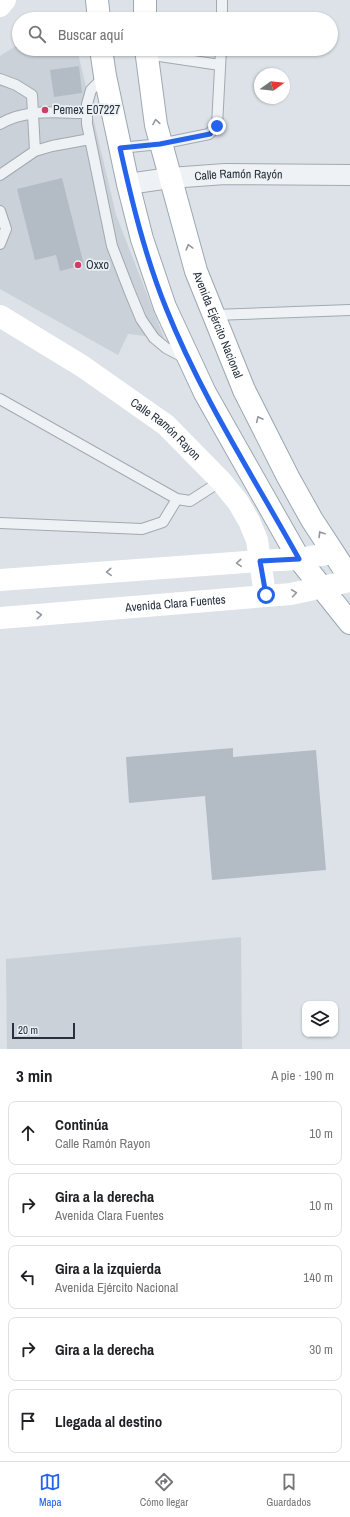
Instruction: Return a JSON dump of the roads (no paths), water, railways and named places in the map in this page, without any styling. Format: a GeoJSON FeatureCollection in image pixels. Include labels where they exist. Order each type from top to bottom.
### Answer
{"type":"FeatureCollection","features":[{"type":"Feature","properties":{"kind":"main road"},"geometry":{"type":"LineString","coordinates":[[0,6],[5,0]]}},
{"type":"Feature","properties":{"kind":"main road"},"geometry":{"type":"LineString","coordinates":[[97,0],[98,12]]}},
{"type":"Feature","properties":{"kind":"main road"},"geometry":{"type":"LineString","coordinates":[[145,0],[145,12]]}},
{"type":"Feature","properties":{"kind":"main road"},"geometry":{"type":"LineString","coordinates":[[102,56],[120,148],[142,239],[165,307],[188,360],[205,393],[299,559],[350,623]]}},
{"type":"Feature","properties":{"kind":"main road","name":"Avenida Ejército Nacional"},"geometry":{"type":"LineString","coordinates":[[147,56],[160,144],[196,271],[244,390],[312,520],[342,554],[350,578]]}},
{"type":"Feature","properties":{"kind":"main road","name":"Calle Ramón Rayon"},"geometry":{"type":"LineString","coordinates":[[0,316],[82,366],[166,425],[221,481],[238,502],[249,521],[257,540],[266,595]]}},
{"type":"Feature","properties":{"kind":"main road"},"geometry":{"type":"LineString","coordinates":[[0,580],[299,559],[342,554]]}},
{"type":"Feature","properties":{"kind":"main road","name":"Avenida Clara Fuentes"},"geometry":{"type":"LineString","coordinates":[[0,618],[291,594],[350,582]]}},
{"type":"Feature","properties":{"kind":"street","name":"Calle Ramón Rayón"},"geometry":{"type":"LineString","coordinates":[[128,184],[170,178],[225,174],[350,175]]}},
{"type":"Feature","properties":{"kind":"lane"},"geometry":{"type":"LineString","coordinates":[[222,0],[222,12]]}},
{"type":"Feature","properties":{"kind":"lane"},"geometry":{"type":"LineString","coordinates":[[172,56],[220,65]]}},
{"type":"Feature","properties":{"kind":"lane"},"geometry":{"type":"LineString","coordinates":[[120,148],[160,144],[210,134],[217,126],[221,56]]}},
{"type":"Feature","properties":{"kind":"lane"},"geometry":{"type":"LineString","coordinates":[[105,76],[91,90],[87,104],[87,124],[112,246],[141,319],[154,338],[166,348],[188,360]]}},
{"type":"Feature","properties":{"kind":"lane"},"geometry":{"type":"LineString","coordinates":[[0,80],[16,85],[32,95],[35,151]]}},
{"type":"Feature","properties":{"kind":"lane"},"geometry":{"type":"LineString","coordinates":[[0,124],[9,118],[33,112],[87,113]]}},
{"type":"Feature","properties":{"kind":"lane"},"geometry":{"type":"LineString","coordinates":[[0,175],[35,151],[52,146],[90,139]]}},
{"type":"Feature","properties":{"kind":"lane"},"geometry":{"type":"LineString","coordinates":[[0,211],[6,229],[0,244]]}},
{"type":"Feature","properties":{"kind":"lane"},"geometry":{"type":"LineString","coordinates":[[214,315],[350,310]]}},
{"type":"Feature","properties":{"kind":"lane"},"geometry":{"type":"LineString","coordinates":[[0,399],[176,499],[190,501],[221,481]]}},
{"type":"Feature","properties":{"kind":"lane"},"geometry":{"type":"LineString","coordinates":[[0,523],[142,529],[163,522],[176,499]]}},
{"type":"Feature","properties":{"kind":"place","name":"Pemex E07227"},"geometry":{"type":"Point","coordinates":[45,110]}},
{"type":"Feature","properties":{"kind":"place","name":"Oxxo"},"geometry":{"type":"Point","coordinates":[78,265]}}]}
